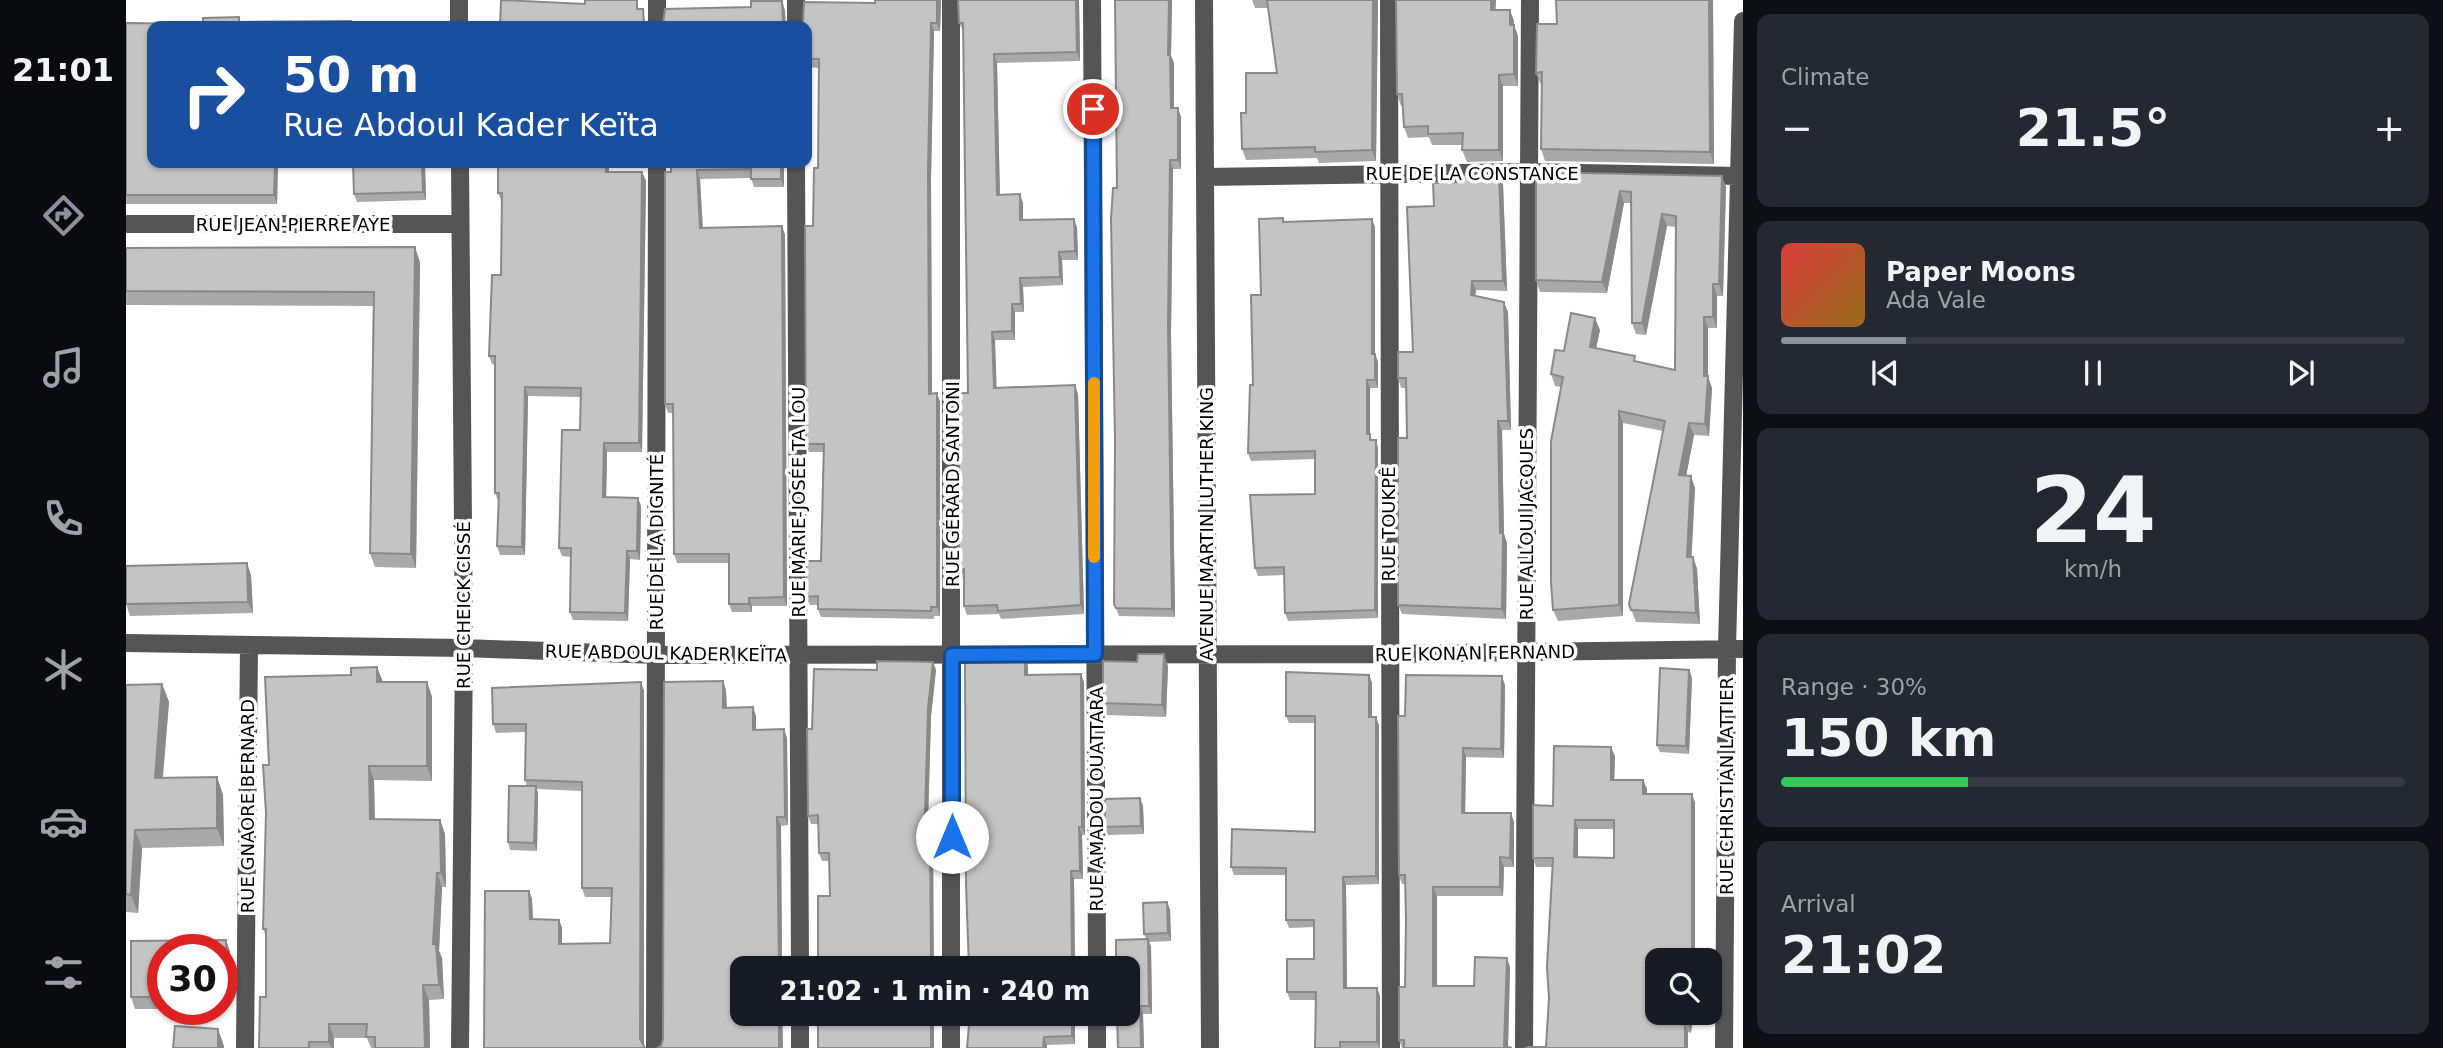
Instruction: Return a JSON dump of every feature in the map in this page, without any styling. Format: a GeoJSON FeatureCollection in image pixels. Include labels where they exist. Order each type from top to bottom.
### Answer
{"type":"FeatureCollection","features":[{"type":"Feature","properties":{"kind":"street"},"geometry":{"type":"LineString","coordinates":[[459,0],[459,21]]}},
{"type":"Feature","properties":{"kind":"street"},"geometry":{"type":"LineString","coordinates":[[657,0],[657,21]]}},
{"type":"Feature","properties":{"kind":"street"},"geometry":{"type":"LineString","coordinates":[[796,0],[796,21]]}},
{"type":"Feature","properties":{"kind":"street","name":"RUE GÉRARD SANTONI"},"geometry":{"type":"LineString","coordinates":[[951,0],[951,956]]}},
{"type":"Feature","properties":{"kind":"street","name":"RUE AMADOU OUATTARA"},"geometry":{"type":"LineString","coordinates":[[1092,0],[1097,956]]}},
{"type":"Feature","properties":{"kind":"street","name":"AVENUE MARTIN LUTHER KING"},"geometry":{"type":"LineString","coordinates":[[1204,0],[1210,1048]]}},
{"type":"Feature","properties":{"kind":"street","name":"RUE TOUKPÊ"},"geometry":{"type":"LineString","coordinates":[[1389,0],[1391,1048]]}},
{"type":"Feature","properties":{"kind":"street","name":"RUE ALLOUI JACQUES"},"geometry":{"type":"LineString","coordinates":[[1524,1048],[1530,0]]}},
{"type":"Feature","properties":{"kind":"street","name":"RUE CHRISTIAN LATTIER"},"geometry":{"type":"LineString","coordinates":[[1724,1048],[1735,649],[1743,21]]}},
{"type":"Feature","properties":{"kind":"street","name":"RUE CHEICK CISSÉ"},"geometry":{"type":"LineString","coordinates":[[460,168],[464,648],[460,1048]]}},
{"type":"Feature","properties":{"kind":"street","name":"RUE DE LA DIGNITÉ"},"geometry":{"type":"LineString","coordinates":[[655,1048],[657,168]]}},
{"type":"Feature","properties":{"kind":"street","name":"RUE MARIE-JOSÉE TA LOU"},"geometry":{"type":"LineString","coordinates":[[796,168],[800,956]]}},
{"type":"Feature","properties":{"kind":"street","name":"RUE DE LA CONSTANCE"},"geometry":{"type":"LineString","coordinates":[[1205,177],[1528,172],[1739,176]]}},
{"type":"Feature","properties":{"kind":"street","name":"RUE JEAN-PIERRE AYE"},"geometry":{"type":"LineString","coordinates":[[126,224],[460,224]]}},
{"type":"Feature","properties":{"kind":"street","name":"RUE ABDOUL KADER KEÏTA"},"geometry":{"type":"LineString","coordinates":[[126,643],[248,647],[464,648],[656,655],[1206,654]]}},
{"type":"Feature","properties":{"kind":"street","name":"RUE GNAORE BERNARD"},"geometry":{"type":"LineString","coordinates":[[246,1048],[248,647]]}},
{"type":"Feature","properties":{"kind":"street","name":"RUE KONAN FERNAND"},"geometry":{"type":"LineString","coordinates":[[1206,654],[1735,649]]}},
{"type":"Feature","properties":{"kind":"street"},"geometry":{"type":"LineString","coordinates":[[800,1026],[800,1048]]}},
{"type":"Feature","properties":{"kind":"street"},"geometry":{"type":"LineString","coordinates":[[951,1026],[951,1048]]}},
{"type":"Feature","properties":{"kind":"street"},"geometry":{"type":"LineString","coordinates":[[1097,1026],[1097,1048]]}},
{"type":"Feature","properties":{"kind":"building"},"geometry":{"type":"Polygon","coordinates":[[[501,0],[585,4],[585,0],[637,0],[637,9],[643,9],[644,21],[500,21],[501,0]]]}},
{"type":"Feature","properties":{"kind":"building"},"geometry":{"type":"Polygon","coordinates":[[[875,0],[937,0],[937,23],[931,23],[928,170],[929,394],[937,393],[937,607],[931,607],[931,611],[818,609],[818,596],[806,597],[806,561],[821,561],[824,444],[806,444],[805,226],[813,226],[814,168],[818,168],[819,59],[812,59],[812,21],[803,21],[804,2],[875,3],[875,0]]]}},
{"type":"Feature","properties":{"kind":"building"},"geometry":{"type":"Polygon","coordinates":[[[958,0],[1076,0],[1077,52],[994,54],[997,195],[1020,194],[1020,220],[1074,219],[1075,251],[1059,252],[1060,277],[1020,278],[1021,304],[1012,304],[1012,331],[992,332],[994,388],[1075,385],[1081,605],[998,611],[997,605],[964,606],[964,569],[959,569],[959,393],[968,393],[963,23],[959,23],[958,0]]]}},
{"type":"Feature","properties":{"kind":"building"},"geometry":{"type":"Polygon","coordinates":[[[1115,0],[1169,0],[1171,108],[1178,108],[1178,160],[1170,160],[1168,326],[1172,609],[1116,608],[1114,604],[1115,440],[1111,219],[1113,188],[1117,188],[1115,0]]]}},
{"type":"Feature","properties":{"kind":"building"},"geometry":{"type":"Polygon","coordinates":[[[1267,0],[1373,0],[1372,150],[1315,152],[1315,147],[1242,149],[1241,113],[1246,113],[1246,73],[1277,73],[1267,0]]]}},
{"type":"Feature","properties":{"kind":"building"},"geometry":{"type":"Polygon","coordinates":[[[1396,0],[1491,0],[1491,10],[1510,10],[1510,25],[1514,25],[1514,74],[1499,75],[1499,150],[1462,150],[1463,133],[1428,134],[1428,126],[1404,127],[1402,94],[1397,94],[1396,0]]]}},
{"type":"Feature","properties":{"kind":"building"},"geometry":{"type":"Polygon","coordinates":[[[1556,0],[1709,0],[1710,152],[1541,149],[1542,72],[1536,73],[1537,24],[1557,24],[1556,0]]]}},
{"type":"Feature","properties":{"kind":"building"},"geometry":{"type":"Polygon","coordinates":[[[751,1],[782,1],[783,21],[663,21],[665,9],[751,7],[751,1]]]}},
{"type":"Feature","properties":{"kind":"building"},"geometry":{"type":"Polygon","coordinates":[[[239,17],[239,21],[203,21],[203,18],[239,17]]]}},
{"type":"Feature","properties":{"kind":"building"},"geometry":{"type":"Polygon","coordinates":[[[126,23],[147,23],[147,168],[275,168],[274,195],[126,195],[126,23]]]}},
{"type":"Feature","properties":{"kind":"building"},"geometry":{"type":"Polygon","coordinates":[[[353,168],[422,168],[423,192],[354,194],[353,168]]]}},
{"type":"Feature","properties":{"kind":"building"},"geometry":{"type":"Polygon","coordinates":[[[498,168],[606,168],[606,172],[642,172],[639,443],[604,443],[603,497],[638,498],[637,551],[627,551],[625,613],[570,612],[571,548],[559,548],[562,430],[580,430],[581,388],[525,387],[522,547],[497,546],[499,493],[495,493],[495,356],[489,356],[492,275],[501,275],[502,193],[498,193],[498,168]]]}},
{"type":"Feature","properties":{"kind":"building"},"geometry":{"type":"Polygon","coordinates":[[[671,168],[781,168],[781,179],[751,179],[751,169],[697,170],[700,228],[782,226],[784,597],[749,598],[749,604],[729,604],[729,554],[674,554],[673,404],[665,404],[665,172],[671,172],[671,168]]]}},
{"type":"Feature","properties":{"kind":"building"},"geometry":{"type":"Polygon","coordinates":[[[1536,172],[1722,176],[1719,284],[1713,284],[1713,317],[1704,317],[1704,376],[1708,376],[1705,424],[1689,423],[1679,475],[1691,476],[1687,557],[1693,557],[1696,613],[1631,610],[1629,604],[1665,421],[1619,411],[1619,605],[1553,610],[1551,441],[1563,377],[1551,374],[1555,350],[1564,351],[1571,313],[1595,318],[1590,347],[1635,356],[1634,361],[1675,370],[1676,216],[1662,214],[1642,323],[1632,323],[1631,192],[1620,191],[1602,282],[1536,280],[1536,172]]]}},
{"type":"Feature","properties":{"kind":"building"},"geometry":{"type":"Polygon","coordinates":[[[1499,174],[1503,281],[1472,281],[1471,295],[1504,302],[1508,421],[1498,421],[1500,533],[1503,533],[1502,609],[1398,605],[1398,438],[1407,438],[1406,378],[1398,378],[1398,352],[1413,352],[1407,207],[1434,206],[1433,183],[1461,182],[1462,175],[1499,174]]]}},
{"type":"Feature","properties":{"kind":"building"},"geometry":{"type":"Polygon","coordinates":[[[1283,218],[1283,222],[1372,219],[1372,354],[1375,354],[1375,380],[1367,380],[1367,434],[1370,434],[1370,440],[1376,440],[1375,610],[1285,613],[1284,567],[1255,568],[1250,495],[1315,494],[1315,451],[1248,453],[1250,385],[1253,385],[1251,295],[1261,295],[1259,219],[1283,218]]]}},
{"type":"Feature","properties":{"kind":"building"},"geometry":{"type":"Polygon","coordinates":[[[415,247],[411,554],[370,553],[374,292],[126,291],[126,248],[415,247]]]}},
{"type":"Feature","properties":{"kind":"building"},"geometry":{"type":"Polygon","coordinates":[[[247,563],[248,602],[126,604],[126,566],[247,563]]]}},
{"type":"Feature","properties":{"kind":"building"},"geometry":{"type":"Polygon","coordinates":[[[1138,654],[1164,654],[1162,705],[1103,703],[1103,661],[1137,662],[1138,654]]]}},
{"type":"Feature","properties":{"kind":"building"},"geometry":{"type":"Polygon","coordinates":[[[965,658],[1025,658],[1025,675],[1081,674],[1082,827],[1079,827],[1080,871],[1071,871],[1072,956],[969,956],[965,658]]]}},
{"type":"Feature","properties":{"kind":"building"},"geometry":{"type":"Polygon","coordinates":[[[877,661],[933,662],[928,708],[925,816],[930,816],[931,956],[818,956],[818,896],[830,896],[829,853],[819,853],[818,815],[808,816],[807,729],[812,729],[814,669],[877,670],[877,661]]]}},
{"type":"Feature","properties":{"kind":"building"},"geometry":{"type":"Polygon","coordinates":[[[377,667],[377,682],[427,682],[427,766],[369,766],[370,819],[440,820],[441,873],[437,873],[433,944],[436,944],[439,985],[423,985],[425,1048],[375,1048],[375,1037],[366,1037],[367,1024],[329,1024],[329,1042],[309,1042],[309,1048],[259,1048],[260,997],[266,997],[266,929],[263,929],[266,813],[263,765],[269,765],[265,677],[351,675],[351,668],[377,667]]]}},
{"type":"Feature","properties":{"kind":"building"},"geometry":{"type":"Polygon","coordinates":[[[1660,668],[1689,670],[1686,746],[1657,745],[1660,668]]]}},
{"type":"Feature","properties":{"kind":"building"},"geometry":{"type":"Polygon","coordinates":[[[1286,672],[1369,675],[1369,717],[1376,717],[1376,876],[1343,877],[1344,988],[1377,988],[1377,1042],[1340,1042],[1340,1048],[1315,1048],[1316,992],[1287,992],[1287,959],[1314,959],[1314,920],[1286,920],[1286,868],[1231,867],[1232,829],[1315,832],[1315,716],[1286,716],[1286,672]]]}},
{"type":"Feature","properties":{"kind":"building"},"geometry":{"type":"Polygon","coordinates":[[[1406,675],[1502,676],[1501,749],[1463,748],[1462,813],[1511,813],[1510,858],[1500,857],[1500,887],[1433,887],[1433,986],[1474,986],[1475,957],[1507,958],[1504,1046],[1512,1048],[1404,1048],[1404,1040],[1399,1040],[1399,987],[1405,987],[1406,921],[1405,875],[1399,875],[1398,716],[1405,716],[1406,675]]]}},
{"type":"Feature","properties":{"kind":"building"},"geometry":{"type":"Polygon","coordinates":[[[723,681],[723,708],[753,707],[753,730],[784,729],[785,817],[777,817],[779,956],[730,956],[730,1026],[779,1026],[779,1048],[657,1048],[661,1046],[663,1039],[664,682],[723,681]]]}},
{"type":"Feature","properties":{"kind":"building"},"geometry":{"type":"Polygon","coordinates":[[[641,682],[640,1039],[645,1048],[484,1048],[485,891],[529,891],[530,919],[559,920],[559,944],[610,943],[612,888],[582,888],[582,782],[525,780],[526,724],[493,724],[492,688],[641,682]]]}},
{"type":"Feature","properties":{"kind":"building"},"geometry":{"type":"Polygon","coordinates":[[[162,684],[155,778],[217,777],[217,828],[135,830],[131,895],[126,894],[126,685],[162,684]]]}},
{"type":"Feature","properties":{"kind":"building"},"geometry":{"type":"Polygon","coordinates":[[[1554,746],[1611,747],[1611,780],[1643,780],[1643,794],[1692,794],[1692,948],[1645,948],[1645,1025],[1685,1025],[1685,1048],[1525,1048],[1546,1047],[1549,998],[1547,967],[1553,858],[1533,858],[1533,805],[1553,806],[1554,746]],[[1575,820],[1574,857],[1614,858],[1614,820],[1575,820]]]}},
{"type":"Feature","properties":{"kind":"building"},"geometry":{"type":"Polygon","coordinates":[[[509,786],[536,786],[534,843],[508,842],[509,786]]]}},
{"type":"Feature","properties":{"kind":"building"},"geometry":{"type":"Polygon","coordinates":[[[1140,798],[1141,826],[1105,827],[1105,799],[1140,798]]]}},
{"type":"Feature","properties":{"kind":"building"},"geometry":{"type":"Polygon","coordinates":[[[1167,902],[1168,933],[1144,934],[1143,903],[1167,902]]]}},
{"type":"Feature","properties":{"kind":"building"},"geometry":{"type":"Polygon","coordinates":[[[1148,939],[1149,1006],[1140,1006],[1140,956],[1116,956],[1116,940],[1148,939]]]}},
{"type":"Feature","properties":{"kind":"building"},"geometry":{"type":"Polygon","coordinates":[[[131,941],[147,941],[147,997],[131,997],[131,941]]]}},
{"type":"Feature","properties":{"kind":"building"},"geometry":{"type":"Polygon","coordinates":[[[1140,1006],[1141,1048],[1118,1048],[1117,1026],[1140,1026],[1140,1006]]]}},
{"type":"Feature","properties":{"kind":"building"},"geometry":{"type":"Polygon","coordinates":[[[175,1026],[218,1029],[218,1048],[173,1048],[175,1026]]]}},
{"type":"Feature","properties":{"kind":"building"},"geometry":{"type":"Polygon","coordinates":[[[818,1026],[931,1026],[931,1048],[818,1048],[818,1026]]]}},
{"type":"Feature","properties":{"kind":"building"},"geometry":{"type":"Polygon","coordinates":[[[969,1026],[1072,1026],[1072,1036],[1044,1037],[1043,1048],[967,1048],[969,1026]]]}},
{"type":"Feature","properties":{"kind":"slow traffic"},"geometry":{"type":"LineString","coordinates":[[1094,383],[1094,557]]}},
{"type":"Feature","properties":{"kind":"route"},"geometry":{"type":"LineString","coordinates":[[952,837],[952,655],[1095,654],[1093,109]]}}]}
